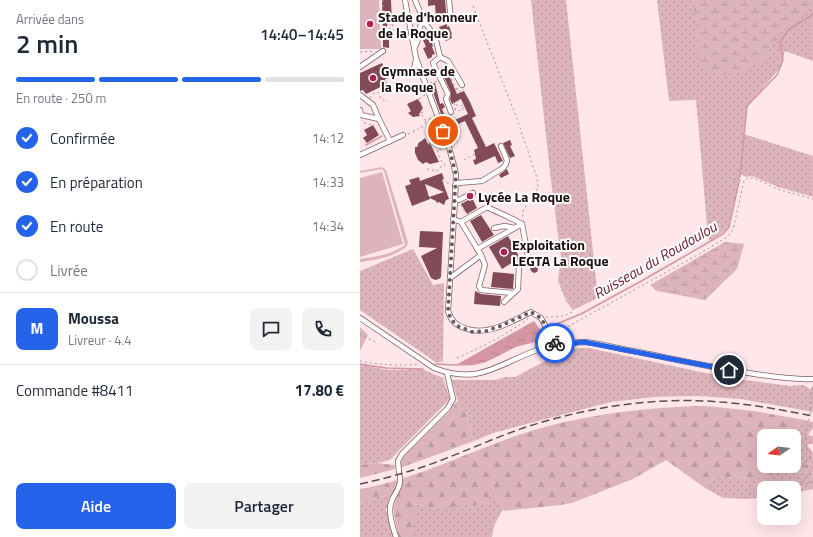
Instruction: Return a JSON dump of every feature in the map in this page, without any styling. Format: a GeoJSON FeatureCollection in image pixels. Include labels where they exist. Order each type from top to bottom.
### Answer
{"type":"FeatureCollection","features":[{"type":"Feature","properties":{"kind":"street"},"geometry":{"type":"LineString","coordinates":[[405,0],[416,58],[446,139],[454,166],[455,200],[448,311],[451,319],[457,326],[473,332],[486,331],[531,312],[541,318],[556,345]]}},
{"type":"Feature","properties":{"kind":"street"},"geometry":{"type":"LineString","coordinates":[[415,0],[425,22],[435,36],[440,57],[448,62],[463,87]]}},
{"type":"Feature","properties":{"kind":"street"},"geometry":{"type":"LineString","coordinates":[[449,0],[451,20]]}},
{"type":"Feature","properties":{"kind":"street"},"geometry":{"type":"LineString","coordinates":[[414,48],[419,41],[420,24],[425,22]]}},
{"type":"Feature","properties":{"kind":"street"},"geometry":{"type":"LineString","coordinates":[[360,67],[384,51]]}},
{"type":"Feature","properties":{"kind":"street"},"geometry":{"type":"LineString","coordinates":[[440,57],[433,63],[448,94],[446,99],[453,111]]}},
{"type":"Feature","properties":{"kind":"street"},"geometry":{"type":"LineString","coordinates":[[413,75],[416,58]]}},
{"type":"Feature","properties":{"kind":"street"},"geometry":{"type":"LineString","coordinates":[[360,95],[373,105],[390,141]]}},
{"type":"Feature","properties":{"kind":"street"},"geometry":{"type":"LineString","coordinates":[[360,110],[361,116],[379,119]]}},
{"type":"Feature","properties":{"kind":"street"},"geometry":{"type":"LineString","coordinates":[[360,155],[403,135]]}},
{"type":"Feature","properties":{"kind":"street"},"geometry":{"type":"LineString","coordinates":[[455,186],[458,182],[482,181],[503,168],[507,160],[501,146]]}},
{"type":"Feature","properties":{"kind":"street"},"geometry":{"type":"LineString","coordinates":[[455,200],[460,200],[473,193]]}},
{"type":"Feature","properties":{"kind":"street"},"geometry":{"type":"LineString","coordinates":[[461,222],[487,207],[509,216],[522,224],[528,256],[519,264],[518,288],[504,302]]}},
{"type":"Feature","properties":{"kind":"street"},"geometry":{"type":"LineString","coordinates":[[453,219],[461,222],[486,264],[479,286],[481,290],[513,293]]}},
{"type":"Feature","properties":{"kind":"street"},"geometry":{"type":"LineString","coordinates":[[477,249],[522,224]]}},
{"type":"Feature","properties":{"kind":"street"},"geometry":{"type":"LineString","coordinates":[[494,228],[505,226],[514,228]]}},
{"type":"Feature","properties":{"kind":"street"},"geometry":{"type":"LineString","coordinates":[[450,278],[481,256]]}},
{"type":"Feature","properties":{"kind":"street"},"geometry":{"type":"LineString","coordinates":[[360,318],[424,362],[447,373],[474,375],[487,372],[540,349],[556,345],[584,342],[729,370],[775,377],[813,380]]}},
{"type":"Feature","properties":{"kind":"street"},"geometry":{"type":"LineString","coordinates":[[396,537],[390,509],[391,501],[401,483],[398,461],[402,454],[448,408],[453,399],[447,373]]}},
{"type":"Feature","properties":{"kind":"path"},"geometry":{"type":"LineString","coordinates":[[383,0],[384,31]]}},
{"type":"Feature","properties":{"kind":"path"},"geometry":{"type":"LineString","coordinates":[[473,6],[522,132],[537,178],[535,196],[524,208],[522,224]]}},
{"type":"Feature","properties":{"kind":"path"},"geometry":{"type":"LineString","coordinates":[[391,23],[390,32],[394,32],[392,16]]}},
{"type":"Feature","properties":{"kind":"path"},"geometry":{"type":"LineString","coordinates":[[360,52],[384,51]]}},
{"type":"Feature","properties":{"kind":"path"},"geometry":{"type":"LineString","coordinates":[[445,65],[458,93]]}},
{"type":"Feature","properties":{"kind":"path"},"geometry":{"type":"LineString","coordinates":[[428,83],[434,82]]}},
{"type":"Feature","properties":{"kind":"path"},"geometry":{"type":"LineString","coordinates":[[458,93],[463,87]]}},
{"type":"Feature","properties":{"kind":"path"},"geometry":{"type":"LineString","coordinates":[[457,88],[458,93]]}},
{"type":"Feature","properties":{"kind":"path"},"geometry":{"type":"LineString","coordinates":[[368,101],[373,94],[378,92],[381,99],[388,102]]}},
{"type":"Feature","properties":{"kind":"path"},"geometry":{"type":"LineString","coordinates":[[422,115],[424,109],[420,98],[429,94]]}},
{"type":"Feature","properties":{"kind":"path"},"geometry":{"type":"LineString","coordinates":[[456,105],[459,106],[464,106],[462,111],[453,111],[456,105],[454,104],[457,102],[459,106]]}},
{"type":"Feature","properties":{"kind":"path"},"geometry":{"type":"LineString","coordinates":[[420,112],[432,136],[430,144]]}},
{"type":"Feature","properties":{"kind":"path"},"geometry":{"type":"LineString","coordinates":[[425,120],[430,119]]}},
{"type":"Feature","properties":{"kind":"path"},"geometry":{"type":"LineString","coordinates":[[364,123],[373,124],[376,129]]}},
{"type":"Feature","properties":{"kind":"path"},"geometry":{"type":"LineString","coordinates":[[410,133],[426,123]]}},
{"type":"Feature","properties":{"kind":"path"},"geometry":{"type":"LineString","coordinates":[[429,130],[433,126]]}},
{"type":"Feature","properties":{"kind":"path"},"geometry":{"type":"LineString","coordinates":[[413,132],[416,128]]}},
{"type":"Feature","properties":{"kind":"path"},"geometry":{"type":"LineString","coordinates":[[446,139],[443,143],[442,149],[436,150],[439,159],[446,166]]}},
{"type":"Feature","properties":{"kind":"path"},"geometry":{"type":"LineString","coordinates":[[451,142],[458,141]]}},
{"type":"Feature","properties":{"kind":"path"},"geometry":{"type":"LineString","coordinates":[[464,160],[475,154]]}},
{"type":"Feature","properties":{"kind":"path"},"geometry":{"type":"LineString","coordinates":[[427,169],[437,172],[440,167],[454,166]]}},
{"type":"Feature","properties":{"kind":"path"},"geometry":{"type":"LineString","coordinates":[[734,179],[744,181],[748,178],[754,178],[777,189],[813,199]]}},
{"type":"Feature","properties":{"kind":"path"},"geometry":{"type":"LineString","coordinates":[[442,181],[455,186]]}},
{"type":"Feature","properties":{"kind":"path"},"geometry":{"type":"LineString","coordinates":[[562,334],[569,326],[727,237],[733,230],[744,181]]}},
{"type":"Feature","properties":{"kind":"path"},"geometry":{"type":"LineString","coordinates":[[461,205],[466,214]]}},
{"type":"Feature","properties":{"kind":"path"},"geometry":{"type":"LineString","coordinates":[[541,318],[564,316],[572,312]]}},
{"type":"Feature","properties":{"kind":"path"},"geometry":{"type":"LineString","coordinates":[[457,358],[506,335],[535,314]]}},
{"type":"Feature","properties":{"kind":"path"},"geometry":{"type":"LineString","coordinates":[[360,334],[375,342]]}},
{"type":"Feature","properties":{"kind":"path"},"geometry":{"type":"LineString","coordinates":[[360,361],[402,366],[420,364]]}},
{"type":"Feature","properties":{"kind":"path"},"geometry":{"type":"LineString","coordinates":[[810,414],[813,380]]}},
{"type":"Feature","properties":{"kind":"path"},"geometry":{"type":"LineString","coordinates":[[809,419],[805,437],[807,449],[812,455],[801,466],[811,466],[812,468],[799,485],[813,482]]}},
{"type":"Feature","properties":{"kind":"green space","name":"Stade d'honneur de la Roque"},"geometry":{"type":"Polygon","coordinates":[[[360,0],[379,0],[381,49],[360,49],[360,0]]]}},
{"type":"Feature","properties":{"kind":"green space"},"geometry":{"type":"Polygon","coordinates":[[[531,0],[566,0],[598,298],[573,310],[566,301],[558,281],[561,257],[531,0]]]}},
{"type":"Feature","properties":{"kind":"green space"},"geometry":{"type":"Polygon","coordinates":[[[657,0],[813,0],[813,61],[785,51],[781,67],[747,107],[744,134],[813,156],[813,197],[778,187],[752,176],[746,177],[741,174],[729,228],[710,241],[708,236],[696,100],[669,101],[657,0]]]}},
{"type":"Feature","properties":{"kind":"green space"},"geometry":{"type":"Polygon","coordinates":[[[693,0],[813,0],[813,3],[804,9],[786,29],[759,63],[735,74],[717,75],[700,64],[693,0]]]}},
{"type":"Feature","properties":{"kind":"green space"},"geometry":{"type":"Polygon","coordinates":[[[382,167],[386,170],[408,242],[407,246],[397,253],[379,259],[360,262],[360,259],[384,255],[405,245],[384,171],[382,169],[360,173],[360,171],[382,167]]]}},
{"type":"Feature","properties":{"kind":"green space"},"geometry":{"type":"Polygon","coordinates":[[[382,172],[403,244],[360,257],[360,178],[382,172]]]}},
{"type":"Feature","properties":{"kind":"green space"},"geometry":{"type":"Polygon","coordinates":[[[725,242],[744,244],[737,269],[705,300],[657,291],[650,285],[725,242]]]}},
{"type":"Feature","properties":{"kind":"green space"},"geometry":{"type":"Polygon","coordinates":[[[413,249],[433,285],[444,283],[443,361],[437,363],[360,310],[360,271],[413,249]]]}},
{"type":"Feature","properties":{"kind":"green space"},"geometry":{"type":"Polygon","coordinates":[[[360,327],[368,335],[360,351],[360,327]]]}},
{"type":"Feature","properties":{"kind":"green space"},"geometry":{"type":"Polygon","coordinates":[[[578,348],[589,348],[729,378],[790,386],[804,385],[810,389],[813,386],[813,412],[741,399],[698,396],[654,397],[611,402],[493,433],[474,441],[465,411],[458,402],[452,380],[496,380],[505,377],[515,377],[545,361],[578,348]]]}},
{"type":"Feature","properties":{"kind":"green space"},"geometry":{"type":"Polygon","coordinates":[[[360,364],[387,370],[422,369],[443,378],[450,399],[390,460],[360,465],[360,364]]]}},
{"type":"Feature","properties":{"kind":"green space"},"geometry":{"type":"Polygon","coordinates":[[[456,402],[458,402],[465,411],[474,441],[400,468],[401,462],[406,454],[450,411],[456,402]]]}},
{"type":"Feature","properties":{"kind":"green space"},"geometry":{"type":"Polygon","coordinates":[[[706,406],[754,411],[800,419],[798,429],[757,429],[757,473],[775,473],[766,478],[714,477],[705,488],[666,460],[633,479],[572,503],[504,511],[493,491],[486,504],[435,508],[415,504],[412,537],[399,537],[394,513],[396,498],[379,496],[360,504],[360,489],[406,477],[518,435],[582,418],[643,409],[706,406]]]}},
{"type":"Feature","properties":{"kind":"green space"},"geometry":{"type":"Polygon","coordinates":[[[800,419],[813,422],[813,428],[808,435],[813,436],[813,444],[806,444],[813,453],[813,463],[801,465],[801,429],[798,429],[800,419]]]}},
{"type":"Feature","properties":{"kind":"green space"},"geometry":{"type":"Polygon","coordinates":[[[377,463],[395,465],[395,469],[360,478],[360,465],[377,463]]]}},
{"type":"Feature","properties":{"kind":"green space"},"geometry":{"type":"Polygon","coordinates":[[[813,463],[813,472],[801,473],[801,465],[813,463]]]}},
{"type":"Feature","properties":{"kind":"green space"},"geometry":{"type":"Polygon","coordinates":[[[813,472],[813,489],[801,492],[801,481],[757,481],[757,498],[749,499],[723,498],[705,488],[714,477],[766,478],[775,473],[813,472]]]}},
{"type":"Feature","properties":{"kind":"green space"},"geometry":{"type":"Polygon","coordinates":[[[493,491],[503,509],[494,526],[492,537],[412,537],[414,504],[435,508],[493,491]]]}},
{"type":"Feature","properties":{"kind":"green space"},"geometry":{"type":"Polygon","coordinates":[[[379,496],[390,497],[386,510],[393,537],[360,537],[360,504],[379,496]]]}},
{"type":"Feature","properties":{"kind":"water"},"geometry":{"type":"Polygon","coordinates":[[[534,321],[547,339],[522,345],[480,364],[465,366],[456,365],[534,321]]]}},
{"type":"Feature","properties":{"kind":"building"},"geometry":{"type":"Polygon","coordinates":[[[382,0],[391,0],[392,23],[388,23],[383,36],[382,0]]]}},
{"type":"Feature","properties":{"kind":"building"},"geometry":{"type":"Polygon","coordinates":[[[428,0],[445,0],[447,20],[438,20],[438,18],[436,18],[435,5],[428,6],[428,0]]]}},
{"type":"Feature","properties":{"kind":"building"},"geometry":{"type":"Polygon","coordinates":[[[447,24],[447,27],[449,26],[452,34],[452,38],[446,41],[439,27],[447,24]]]}},
{"type":"Feature","properties":{"kind":"building"},"geometry":{"type":"Polygon","coordinates":[[[430,37],[435,54],[428,59],[423,48],[426,47],[423,40],[430,37]]]}},
{"type":"Feature","properties":{"kind":"building"},"geometry":{"type":"Polygon","coordinates":[[[389,39],[389,48],[383,47],[383,40],[389,39]]]}},
{"type":"Feature","properties":{"kind":"building","name":"Gymnase de la Roque"},"geometry":{"type":"Polygon","coordinates":[[[382,63],[389,78],[385,79],[387,84],[366,94],[363,90],[360,91],[360,73],[382,63]]]}},
{"type":"Feature","properties":{"kind":"building"},"geometry":{"type":"Polygon","coordinates":[[[445,66],[457,94],[464,91],[470,102],[476,116],[472,118],[486,147],[494,143],[503,161],[498,163],[495,156],[475,165],[473,160],[476,159],[474,150],[478,148],[465,121],[449,128],[447,124],[445,125],[430,84],[435,83],[440,104],[443,103],[445,107],[442,109],[448,123],[468,114],[461,99],[452,104],[450,99],[451,93],[440,68],[445,66]]]}},
{"type":"Feature","properties":{"kind":"building"},"geometry":{"type":"Polygon","coordinates":[[[418,99],[423,108],[419,114],[420,116],[413,117],[408,113],[411,111],[407,104],[418,99]]]}},
{"type":"Feature","properties":{"kind":"building"},"geometry":{"type":"Polygon","coordinates":[[[373,125],[379,135],[367,143],[363,138],[367,135],[364,130],[373,125]]]}},
{"type":"Feature","properties":{"kind":"building"},"geometry":{"type":"Polygon","coordinates":[[[425,138],[428,144],[430,143],[439,162],[430,164],[426,162],[423,164],[418,160],[415,153],[415,147],[417,147],[419,142],[425,138]]]}},
{"type":"Feature","properties":{"kind":"building"},"geometry":{"type":"Polygon","coordinates":[[[510,140],[512,145],[510,146],[515,156],[510,158],[503,143],[510,140]]]}},
{"type":"Feature","properties":{"kind":"building"},"geometry":{"type":"Polygon","coordinates":[[[507,169],[509,174],[501,178],[499,175],[507,169]]]}},
{"type":"Feature","properties":{"kind":"building"},"geometry":{"type":"Polygon","coordinates":[[[442,173],[444,179],[442,180],[449,199],[446,200],[444,205],[439,202],[437,203],[430,198],[412,206],[405,186],[411,184],[409,180],[419,177],[420,181],[442,173]],[[425,184],[429,197],[444,192],[425,184]]]}},
{"type":"Feature","properties":{"kind":"building"},"geometry":{"type":"Polygon","coordinates":[[[472,198],[477,208],[467,214],[461,204],[472,198]]]}},
{"type":"Feature","properties":{"kind":"building","name":"Exploitation LEGTA La Roque"},"geometry":{"type":"Polygon","coordinates":[[[481,215],[494,235],[482,242],[470,221],[481,215]]]}},
{"type":"Feature","properties":{"kind":"building"},"geometry":{"type":"Polygon","coordinates":[[[420,231],[443,232],[441,277],[439,279],[435,280],[431,278],[421,256],[437,248],[419,247],[420,231]]]}},
{"type":"Feature","properties":{"kind":"building","name":"Exploitation LEGTA La Roque"},"geometry":{"type":"Polygon","coordinates":[[[508,236],[520,258],[502,269],[489,247],[508,236]]]}},
{"type":"Feature","properties":{"kind":"building"},"geometry":{"type":"Polygon","coordinates":[[[534,259],[537,261],[536,264],[538,269],[537,272],[534,273],[530,268],[534,259]]]}},
{"type":"Feature","properties":{"kind":"building"},"geometry":{"type":"Polygon","coordinates":[[[493,272],[514,274],[513,289],[491,287],[493,272]]]}},
{"type":"Feature","properties":{"kind":"building"},"geometry":{"type":"Polygon","coordinates":[[[475,291],[481,294],[501,296],[500,306],[474,304],[475,291]]]}},
{"type":"Feature","properties":{"kind":"waterway","name":"Ruisseau du Roudoulou"},"geometry":{"type":"LineString","coordinates":[[740,177],[747,106],[777,75],[783,60],[780,43],[788,30],[813,14]]}},
{"type":"Feature","properties":{"kind":"waterway"},"geometry":{"type":"LineString","coordinates":[[366,145],[382,136]]}},
{"type":"Feature","properties":{"kind":"waterway","name":"Ruisseau du Roudoulou"},"geometry":{"type":"LineString","coordinates":[[549,327],[581,314],[723,234],[729,227],[739,182]]}},
{"type":"Feature","properties":{"kind":"waterway","name":"Ruisseau du Roudoulou"},"geometry":{"type":"LineString","coordinates":[[360,364],[386,368],[423,369]]}},
{"type":"Feature","properties":{"kind":"waterway","name":"Ruisseau du Roudoulou"},"geometry":{"type":"LineString","coordinates":[[435,364],[457,365]]}},
{"type":"Feature","properties":{"kind":"railway"},"geometry":{"type":"LineString","coordinates":[[360,484],[419,468],[532,425],[567,415],[611,407],[655,402],[698,401],[732,403],[778,409],[813,416]]}},
{"type":"Feature","properties":{"kind":"way so far"},"geometry":{"type":"LineString","coordinates":[[443,131],[449,147],[456,175],[448,311],[451,319],[457,326],[473,332],[486,331],[531,312],[541,318],[555,343]]}},
{"type":"Feature","properties":{"kind":"place","name":"Stade d'honneur de la Roque"},"geometry":{"type":"Point","coordinates":[370,24]}},
{"type":"Feature","properties":{"kind":"place","name":"Gymnase de la Roque"},"geometry":{"type":"Point","coordinates":[373,78]}},
{"type":"Feature","properties":{"kind":"place","name":"Lycée La Roque"},"geometry":{"type":"Point","coordinates":[470,196]}},
{"type":"Feature","properties":{"kind":"place","name":"Exploitation LEGTA La Roque"},"geometry":{"type":"Point","coordinates":[504,252]}},
{"type":"Feature","properties":{"kind":"route"},"geometry":{"type":"LineString","coordinates":[[555,343],[556,345],[584,342],[729,370]]}}]}
